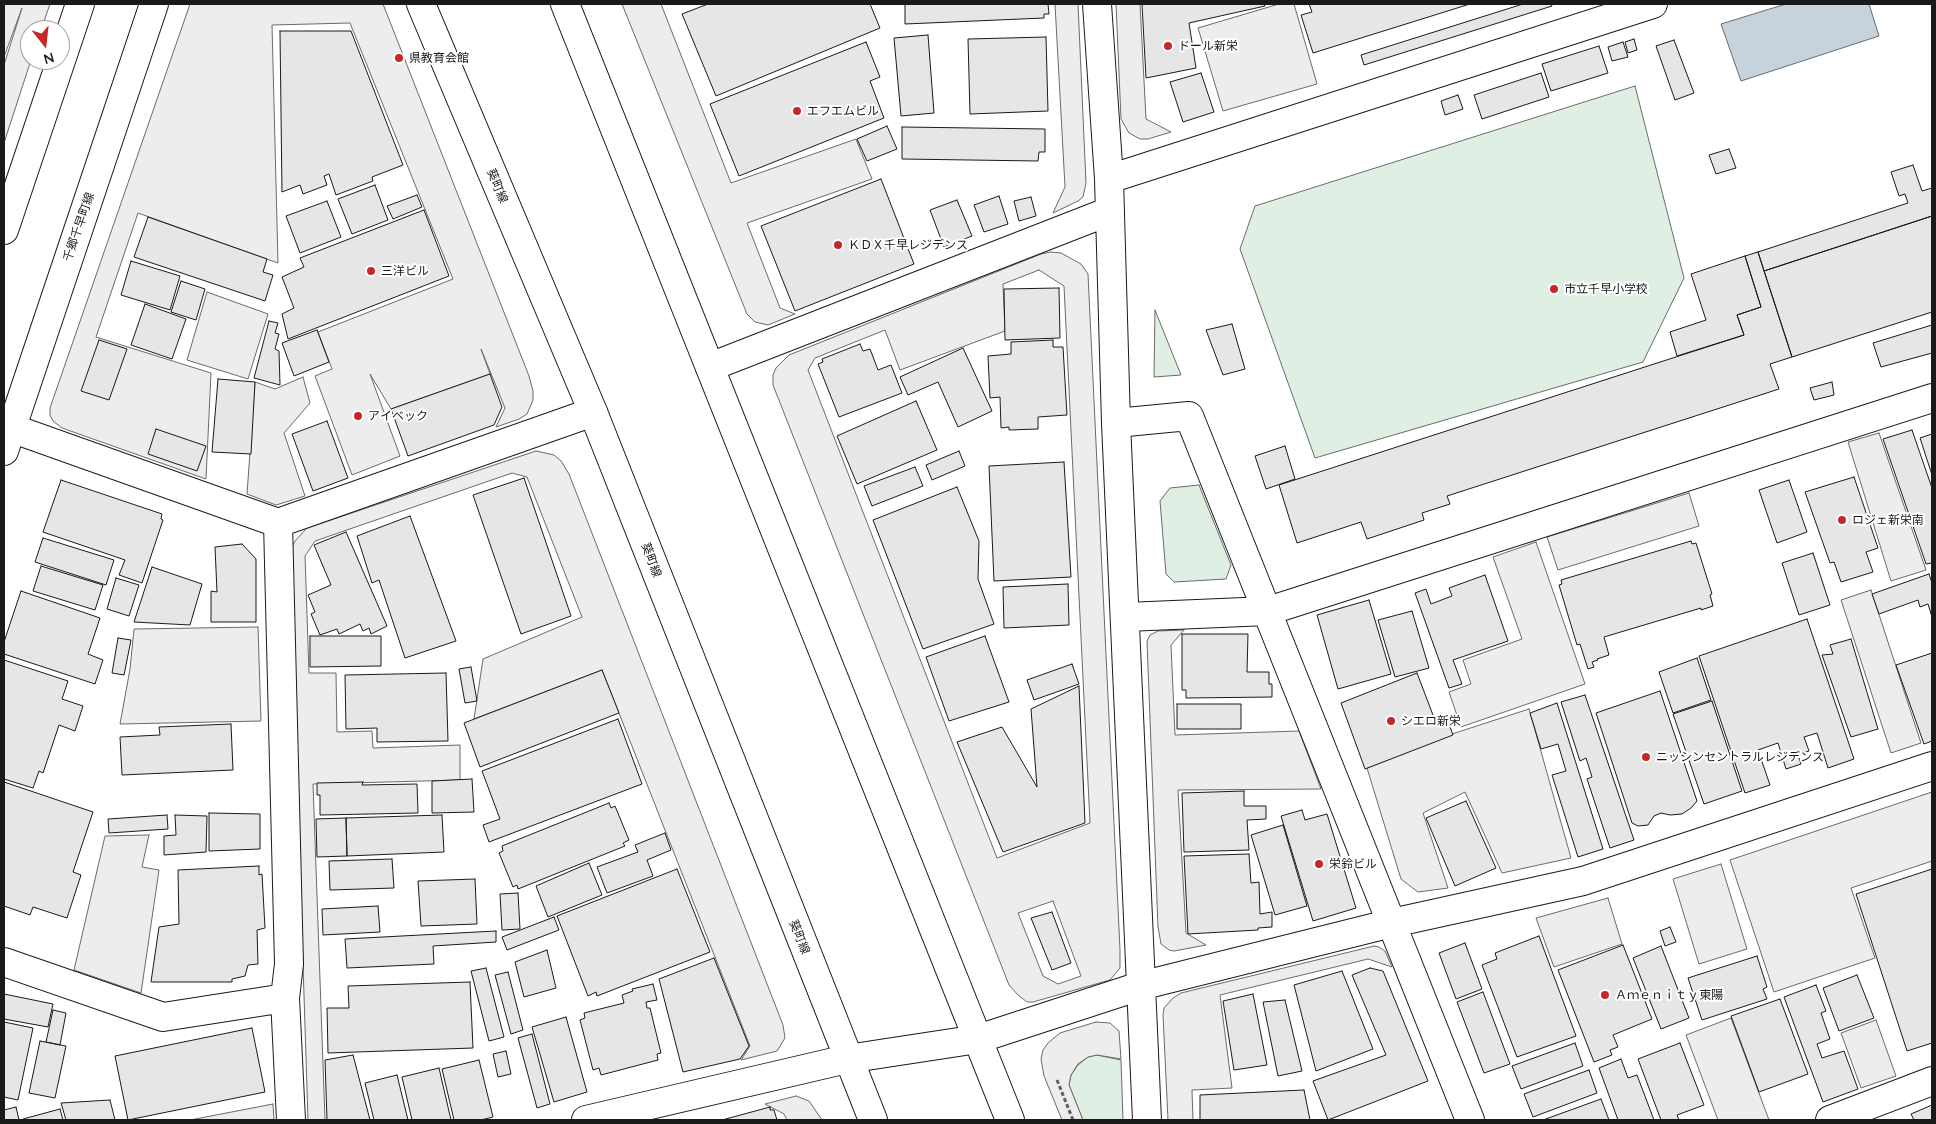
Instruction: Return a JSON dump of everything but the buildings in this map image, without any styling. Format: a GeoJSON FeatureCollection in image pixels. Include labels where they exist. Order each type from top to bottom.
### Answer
{"type":"FeatureCollection","features":[{"type":"Feature","properties":{"kind":"street"},"geometry":{"type":"LineString","coordinates":[[4,230],[80,4]]}},
{"type":"Feature","properties":{"kind":"street","name":"千郷千早町線"},"geometry":{"type":"LineString","coordinates":[[8,440],[154,4]]}},
{"type":"Feature","properties":{"kind":"street","name":"葵町線"},"geometry":{"type":"LineString","coordinates":[[421,4],[593,412],[847,1059],[873,1120]]}},
{"type":"Feature","properties":{"kind":"street"},"geometry":{"type":"LineString","coordinates":[[565,4],[1010,1120]]}},
{"type":"Feature","properties":{"kind":"street"},"geometry":{"type":"LineString","coordinates":[[1097,4],[1109,179],[1116,423],[1147,1120]]}},
{"type":"Feature","properties":{"kind":"street"},"geometry":{"type":"LineString","coordinates":[[1109,179],[1653,4]]}},
{"type":"Feature","properties":{"kind":"street"},"geometry":{"type":"LineString","coordinates":[[710,367],[1110,211]]}},
{"type":"Feature","properties":{"kind":"street"},"geometry":{"type":"LineString","coordinates":[[1126,616],[1268,611],[1932,398]]}},
{"type":"Feature","properties":{"kind":"street"},"geometry":{"type":"LineString","coordinates":[[8,440],[278,523],[593,412]]}},
{"type":"Feature","properties":{"kind":"street"},"geometry":{"type":"LineString","coordinates":[[1116,423],[1189,416],[1470,1120]]}},
{"type":"Feature","properties":{"kind":"street"},"geometry":{"type":"LineString","coordinates":[[278,523],[289,964],[285,998],[290,1120]]}},
{"type":"Feature","properties":{"kind":"street"},"geometry":{"type":"LineString","coordinates":[[586,1120],[847,1059],[978,1039],[1140,986],[1392,924],[1583,881],[1932,766]]}},
{"type":"Feature","properties":{"kind":"street"},"geometry":{"type":"LineString","coordinates":[[4,962],[163,1017],[285,998]]}},
{"type":"Feature","properties":{"kind":"street"},"geometry":{"type":"LineString","coordinates":[[1830,1120],[1932,1081]]}},
{"type":"Feature","properties":{"kind":"path"},"geometry":{"type":"LineString","coordinates":[[1058,1080],[1072,1120]]}},
{"type":"Feature","properties":{"kind":"green space"},"geometry":{"type":"Polygon","coordinates":[[[1635,86],[1684,278],[1643,362],[1315,458],[1240,249],[1255,206],[1635,86]]]}},
{"type":"Feature","properties":{"kind":"green space"},"geometry":{"type":"Polygon","coordinates":[[[1155,310],[1181,375],[1154,377],[1155,310]]]}},
{"type":"Feature","properties":{"kind":"green space"},"geometry":{"type":"Polygon","coordinates":[[[1199,485],[1231,565],[1226,579],[1174,582],[1166,574],[1160,501],[1170,488],[1199,485]]]}},
{"type":"Feature","properties":{"kind":"green space"},"geometry":{"type":"Polygon","coordinates":[[[1097,1055],[1121,1060],[1123,1120],[1083,1120],[1069,1085],[1071,1075],[1078,1065],[1088,1057],[1097,1055]]]}},
{"type":"Feature","properties":{"kind":"shaded area"},"geometry":{"type":"Polygon","coordinates":[[[4,4],[50,4],[44,20],[20,20],[20,70],[28,70],[4,143],[4,65],[22,8],[4,57],[4,4]]]}},
{"type":"Feature","properties":{"kind":"shaded area"},"geometry":{"type":"Polygon","coordinates":[[[190,4],[383,4],[529,376],[533,400],[527,414],[519,419],[496,427],[505,408],[481,349],[490,374],[391,409],[370,374],[400,456],[352,475],[315,376],[332,369],[318,332],[453,279],[350,23],[272,25],[278,263],[138,213],[96,337],[211,373],[206,479],[62,428],[53,421],[50,415],[50,408],[190,4]]]}},
{"type":"Feature","properties":{"kind":"shaded area"},"geometry":{"type":"Polygon","coordinates":[[[622,4],[661,4],[731,183],[856,139],[872,179],[747,223],[780,308],[795,314],[768,325],[755,322],[747,314],[622,4]]]}},
{"type":"Feature","properties":{"kind":"shaded area"},"geometry":{"type":"Polygon","coordinates":[[[1055,4],[1078,4],[1086,183],[1083,197],[1053,213],[1065,187],[1055,4]]]}},
{"type":"Feature","properties":{"kind":"shaded area"},"geometry":{"type":"Polygon","coordinates":[[[1116,4],[1140,4],[1146,119],[1171,132],[1148,139],[1140,139],[1129,133],[1121,119],[1116,4]]]}},
{"type":"Feature","properties":{"kind":"shaded area"},"geometry":{"type":"Polygon","coordinates":[[[1279,4],[1294,4],[1317,84],[1223,111],[1198,28],[1279,4]]]}},
{"type":"Feature","properties":{"kind":"shaded area"},"geometry":{"type":"Polygon","coordinates":[[[1786,4],[1869,4],[1879,36],[1741,81],[1721,24],[1786,4]]]}},
{"type":"Feature","properties":{"kind":"shaded area"},"geometry":{"type":"Polygon","coordinates":[[[1061,253],[1081,264],[1088,274],[1120,968],[1110,980],[1033,1002],[1027,1002],[1009,985],[773,385],[773,375],[776,368],[789,355],[1041,254],[1061,253]],[[1039,270],[1003,284],[1005,331],[900,370],[885,330],[815,358],[808,370],[997,858],[1090,823],[1064,286],[1039,270]],[[1053,901],[1018,913],[1043,976],[1058,984],[1081,976],[1053,901]]]}},
{"type":"Feature","properties":{"kind":"shaded area"},"geometry":{"type":"Polygon","coordinates":[[[207,292],[268,314],[248,379],[187,360],[207,292]]]}},
{"type":"Feature","properties":{"kind":"shaded area"},"geometry":{"type":"Polygon","coordinates":[[[303,377],[310,403],[284,433],[305,496],[276,505],[247,494],[255,382],[275,389],[303,377]]]}},
{"type":"Feature","properties":{"kind":"shaded area"},"geometry":{"type":"Polygon","coordinates":[[[1879,433],[1926,570],[1891,581],[1848,442],[1879,433]]]}},
{"type":"Feature","properties":{"kind":"shaded area"},"geometry":{"type":"Polygon","coordinates":[[[536,451],[554,455],[561,461],[569,474],[783,1025],[785,1038],[777,1051],[741,1060],[750,1046],[602,670],[474,719],[483,659],[582,617],[527,477],[512,473],[315,541],[305,556],[309,673],[336,673],[337,732],[372,731],[373,748],[460,745],[460,780],[313,784],[325,1120],[308,1120],[291,549],[295,541],[307,528],[536,451]]]}},
{"type":"Feature","properties":{"kind":"shaded area"},"geometry":{"type":"Polygon","coordinates":[[[1689,493],[1699,526],[1558,570],[1547,537],[1689,493]]]}},
{"type":"Feature","properties":{"kind":"shaded area"},"geometry":{"type":"Polygon","coordinates":[[[1536,542],[1585,684],[1461,727],[1449,692],[1471,684],[1463,660],[1522,639],[1493,557],[1536,542]]]}},
{"type":"Feature","properties":{"kind":"shaded area"},"geometry":{"type":"Polygon","coordinates":[[[1871,590],[1921,743],[1891,753],[1841,600],[1871,590]]]}},
{"type":"Feature","properties":{"kind":"shaded area"},"geometry":{"type":"Polygon","coordinates":[[[258,627],[261,721],[120,724],[130,669],[134,629],[258,627]]]}},
{"type":"Feature","properties":{"kind":"shaded area"},"geometry":{"type":"Polygon","coordinates":[[[1184,630],[1171,645],[1175,735],[1299,731],[1321,789],[1178,790],[1186,933],[1206,945],[1174,951],[1161,944],[1158,927],[1147,641],[1150,635],[1158,631],[1184,630]]]}},
{"type":"Feature","properties":{"kind":"shaded area"},"geometry":{"type":"Polygon","coordinates":[[[1529,709],[1571,858],[1502,873],[1465,792],[1423,813],[1448,888],[1418,892],[1401,879],[1367,768],[1452,734],[1529,709]]]}},
{"type":"Feature","properties":{"kind":"shaded area"},"geometry":{"type":"Polygon","coordinates":[[[1932,792],[1932,861],[1851,888],[1875,958],[1774,992],[1730,860],[1932,792]]]}},
{"type":"Feature","properties":{"kind":"shaded area"},"geometry":{"type":"Polygon","coordinates":[[[149,835],[142,867],[159,870],[141,993],[74,970],[105,836],[149,835]]]}},
{"type":"Feature","properties":{"kind":"shaded area"},"geometry":{"type":"Polygon","coordinates":[[[1721,864],[1747,949],[1699,964],[1673,879],[1721,864]]]}},
{"type":"Feature","properties":{"kind":"shaded area"},"geometry":{"type":"Polygon","coordinates":[[[1608,898],[1622,944],[1554,967],[1536,918],[1608,898]]]}},
{"type":"Feature","properties":{"kind":"shaded area"},"geometry":{"type":"Polygon","coordinates":[[[1374,946],[1385,951],[1392,967],[1368,959],[1220,995],[1232,1088],[1192,1090],[1193,1120],[1168,1120],[1163,1015],[1164,1008],[1173,998],[1181,993],[1374,946]]]}},
{"type":"Feature","properties":{"kind":"shaded area"},"geometry":{"type":"Polygon","coordinates":[[[1731,1018],[1769,1120],[1718,1120],[1686,1035],[1731,1018]]]}},
{"type":"Feature","properties":{"kind":"shaded area"},"geometry":{"type":"Polygon","coordinates":[[[1876,1020],[1896,1076],[1861,1088],[1841,1033],[1876,1020]]]}},
{"type":"Feature","properties":{"kind":"shaded area"},"geometry":{"type":"Polygon","coordinates":[[[1096,1022],[1110,1023],[1119,1031],[1121,1059],[1097,1055],[1088,1057],[1078,1064],[1071,1075],[1069,1085],[1083,1120],[1062,1120],[1044,1076],[1041,1059],[1043,1050],[1060,1033],[1096,1022]]]}},
{"type":"Feature","properties":{"kind":"shaded area"},"geometry":{"type":"Polygon","coordinates":[[[796,1096],[809,1101],[822,1120],[787,1120],[784,1114],[765,1104],[796,1096]]]}},
{"type":"Feature","properties":{"kind":"shaded area"},"geometry":{"type":"Polygon","coordinates":[[[273,1104],[274,1120],[190,1120],[273,1104]]]}},
{"type":"Feature","properties":{"kind":"place","name":"ドール新栄"},"geometry":{"type":"Point","coordinates":[1168,46]}},
{"type":"Feature","properties":{"kind":"place","name":"県教育会館"},"geometry":{"type":"Point","coordinates":[399,58]}},
{"type":"Feature","properties":{"kind":"place","name":"エフエムビル"},"geometry":{"type":"Point","coordinates":[797,111]}},
{"type":"Feature","properties":{"kind":"place","name":"ＫＤＸ千早レジデンス"},"geometry":{"type":"Point","coordinates":[838,245]}},
{"type":"Feature","properties":{"kind":"place","name":"三洋ビル"},"geometry":{"type":"Point","coordinates":[371,271]}},
{"type":"Feature","properties":{"kind":"place","name":"市立千早小学校"},"geometry":{"type":"Point","coordinates":[1554,289]}},
{"type":"Feature","properties":{"kind":"place","name":"アイベック"},"geometry":{"type":"Point","coordinates":[358,416]}},
{"type":"Feature","properties":{"kind":"place","name":"ロジェ新栄南"},"geometry":{"type":"Point","coordinates":[1842,520]}},
{"type":"Feature","properties":{"kind":"place","name":"シエロ新栄"},"geometry":{"type":"Point","coordinates":[1391,721]}},
{"type":"Feature","properties":{"kind":"place","name":"ニッシンセントラルレジデンス"},"geometry":{"type":"Point","coordinates":[1646,757]}},
{"type":"Feature","properties":{"kind":"place","name":"栄鈴ビル"},"geometry":{"type":"Point","coordinates":[1319,864]}},
{"type":"Feature","properties":{"kind":"place","name":"Ａｍｅｎｉｔｙ東陽"},"geometry":{"type":"Point","coordinates":[1605,995]}}]}
